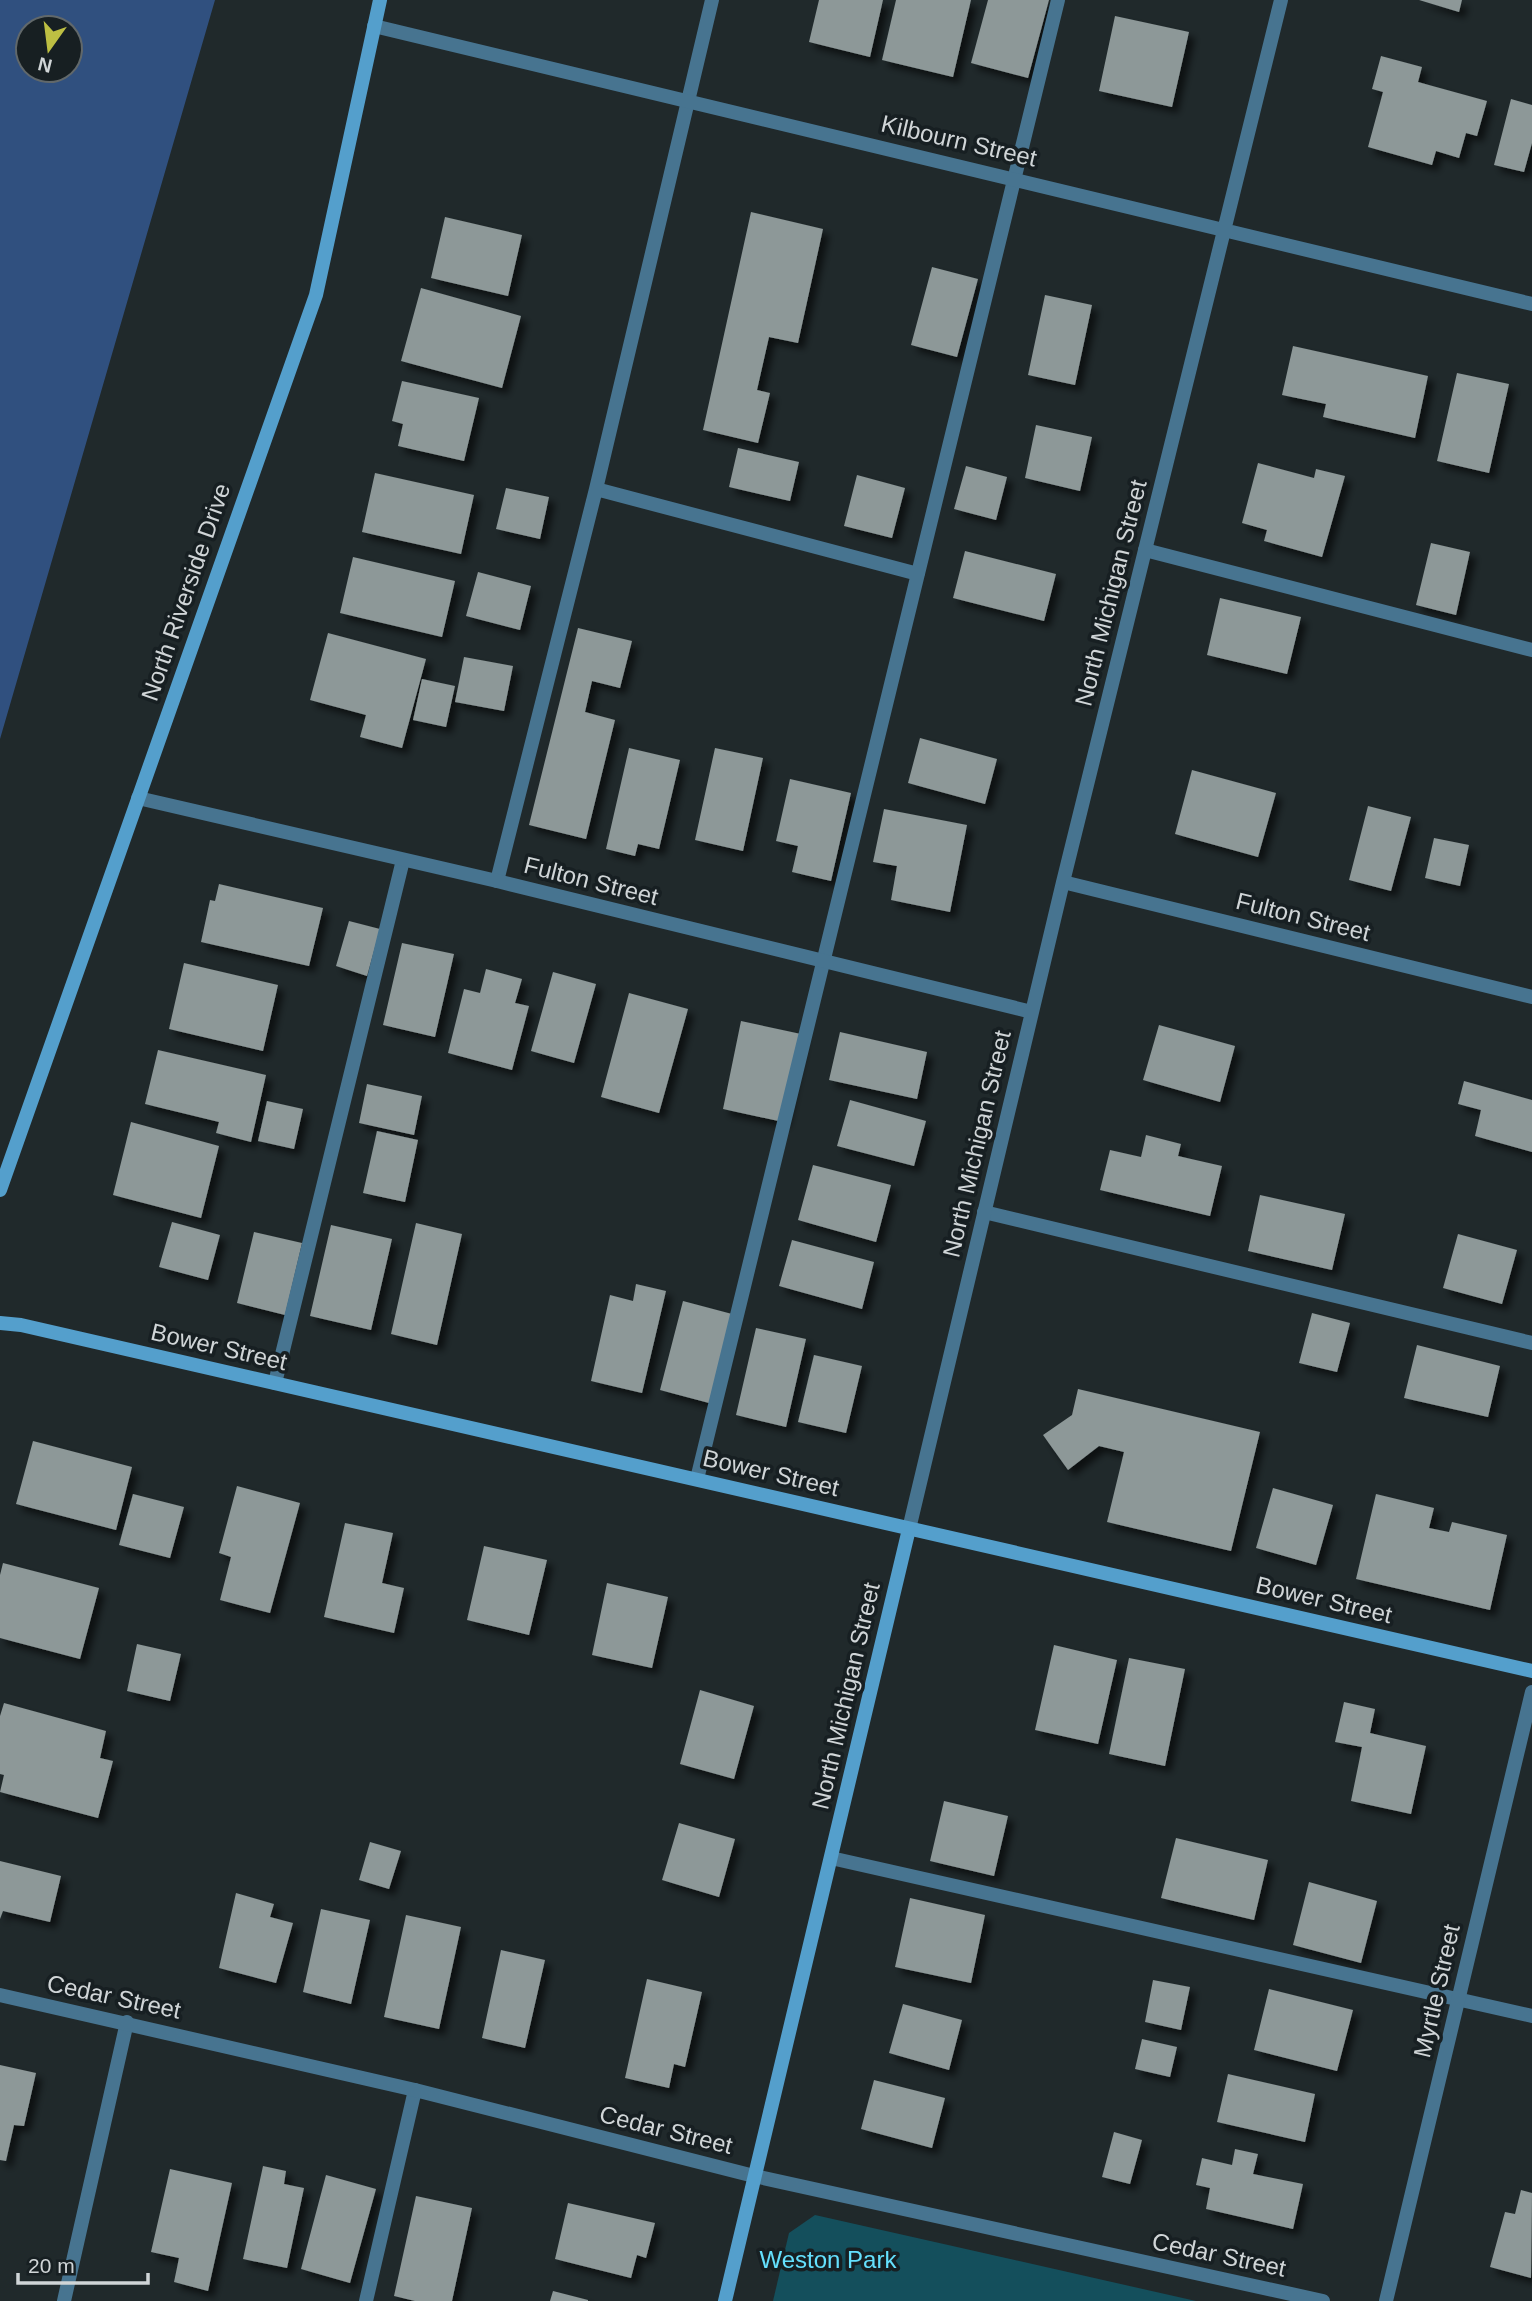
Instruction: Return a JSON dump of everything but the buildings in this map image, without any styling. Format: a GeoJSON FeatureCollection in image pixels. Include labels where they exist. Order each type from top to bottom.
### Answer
{"type":"FeatureCollection","features":[{"type":"Feature","properties":{"kind":"street","name":"North Riverside Drive"},"geometry":{"type":"LineString","coordinates":[[0,1189],[316,295],[380,0]]}},
{"type":"Feature","properties":{"kind":"street"},"geometry":{"type":"LineString","coordinates":[[497,881],[596,489],[712,0]]}},
{"type":"Feature","properties":{"kind":"street"},"geometry":{"type":"LineString","coordinates":[[698,1479],[1058,0]]}},
{"type":"Feature","properties":{"kind":"street","name":"North Michigan Street"},"geometry":{"type":"LineString","coordinates":[[725,2301],[1063,883],[1282,0]]}},
{"type":"Feature","properties":{"kind":"street","name":"Kilbourn Street"},"geometry":{"type":"LineString","coordinates":[[374,26],[1225,228],[1532,304]]}},
{"type":"Feature","properties":{"kind":"street"},"geometry":{"type":"LineString","coordinates":[[596,489],[918,574]]}},
{"type":"Feature","properties":{"kind":"street"},"geometry":{"type":"LineString","coordinates":[[1145,550],[1532,650]]}},
{"type":"Feature","properties":{"kind":"street","name":"Fulton Street"},"geometry":{"type":"LineString","coordinates":[[138,798],[497,881],[1032,1012]]}},
{"type":"Feature","properties":{"kind":"street"},"geometry":{"type":"LineString","coordinates":[[275,1383],[403,860]]}},
{"type":"Feature","properties":{"kind":"street","name":"Fulton Street"},"geometry":{"type":"LineString","coordinates":[[1063,883],[1532,997]]}},
{"type":"Feature","properties":{"kind":"street"},"geometry":{"type":"LineString","coordinates":[[984,1212],[1532,1343]]}},
{"type":"Feature","properties":{"kind":"street","name":"Bower Street"},"geometry":{"type":"LineString","coordinates":[[0,1323],[698,1479],[1532,1671]]}},
{"type":"Feature","properties":{"kind":"street","name":"Myrtle Street"},"geometry":{"type":"LineString","coordinates":[[1386,2301],[1532,1692]]}},
{"type":"Feature","properties":{"kind":"street"},"geometry":{"type":"LineString","coordinates":[[831,1858],[1532,2016]]}},
{"type":"Feature","properties":{"kind":"street","name":"Cedar Street"},"geometry":{"type":"LineString","coordinates":[[0,1995],[415,2090],[754,2176],[1323,2301]]}},
{"type":"Feature","properties":{"kind":"street"},"geometry":{"type":"LineString","coordinates":[[64,2301],[127,2022]]}},
{"type":"Feature","properties":{"kind":"street"},"geometry":{"type":"LineString","coordinates":[[366,2301],[415,2090]]}},
{"type":"Feature","properties":{"kind":"green space","name":"Weston Park"},"geometry":{"type":"Polygon","coordinates":[[[815,2215],[1196,2301],[773,2301],[789,2233],[815,2215]]]}},
{"type":"Feature","properties":{"kind":"shaded area"},"geometry":{"type":"Polygon","coordinates":[[[0,0],[215,0],[0,739],[0,0]]]}}]}
